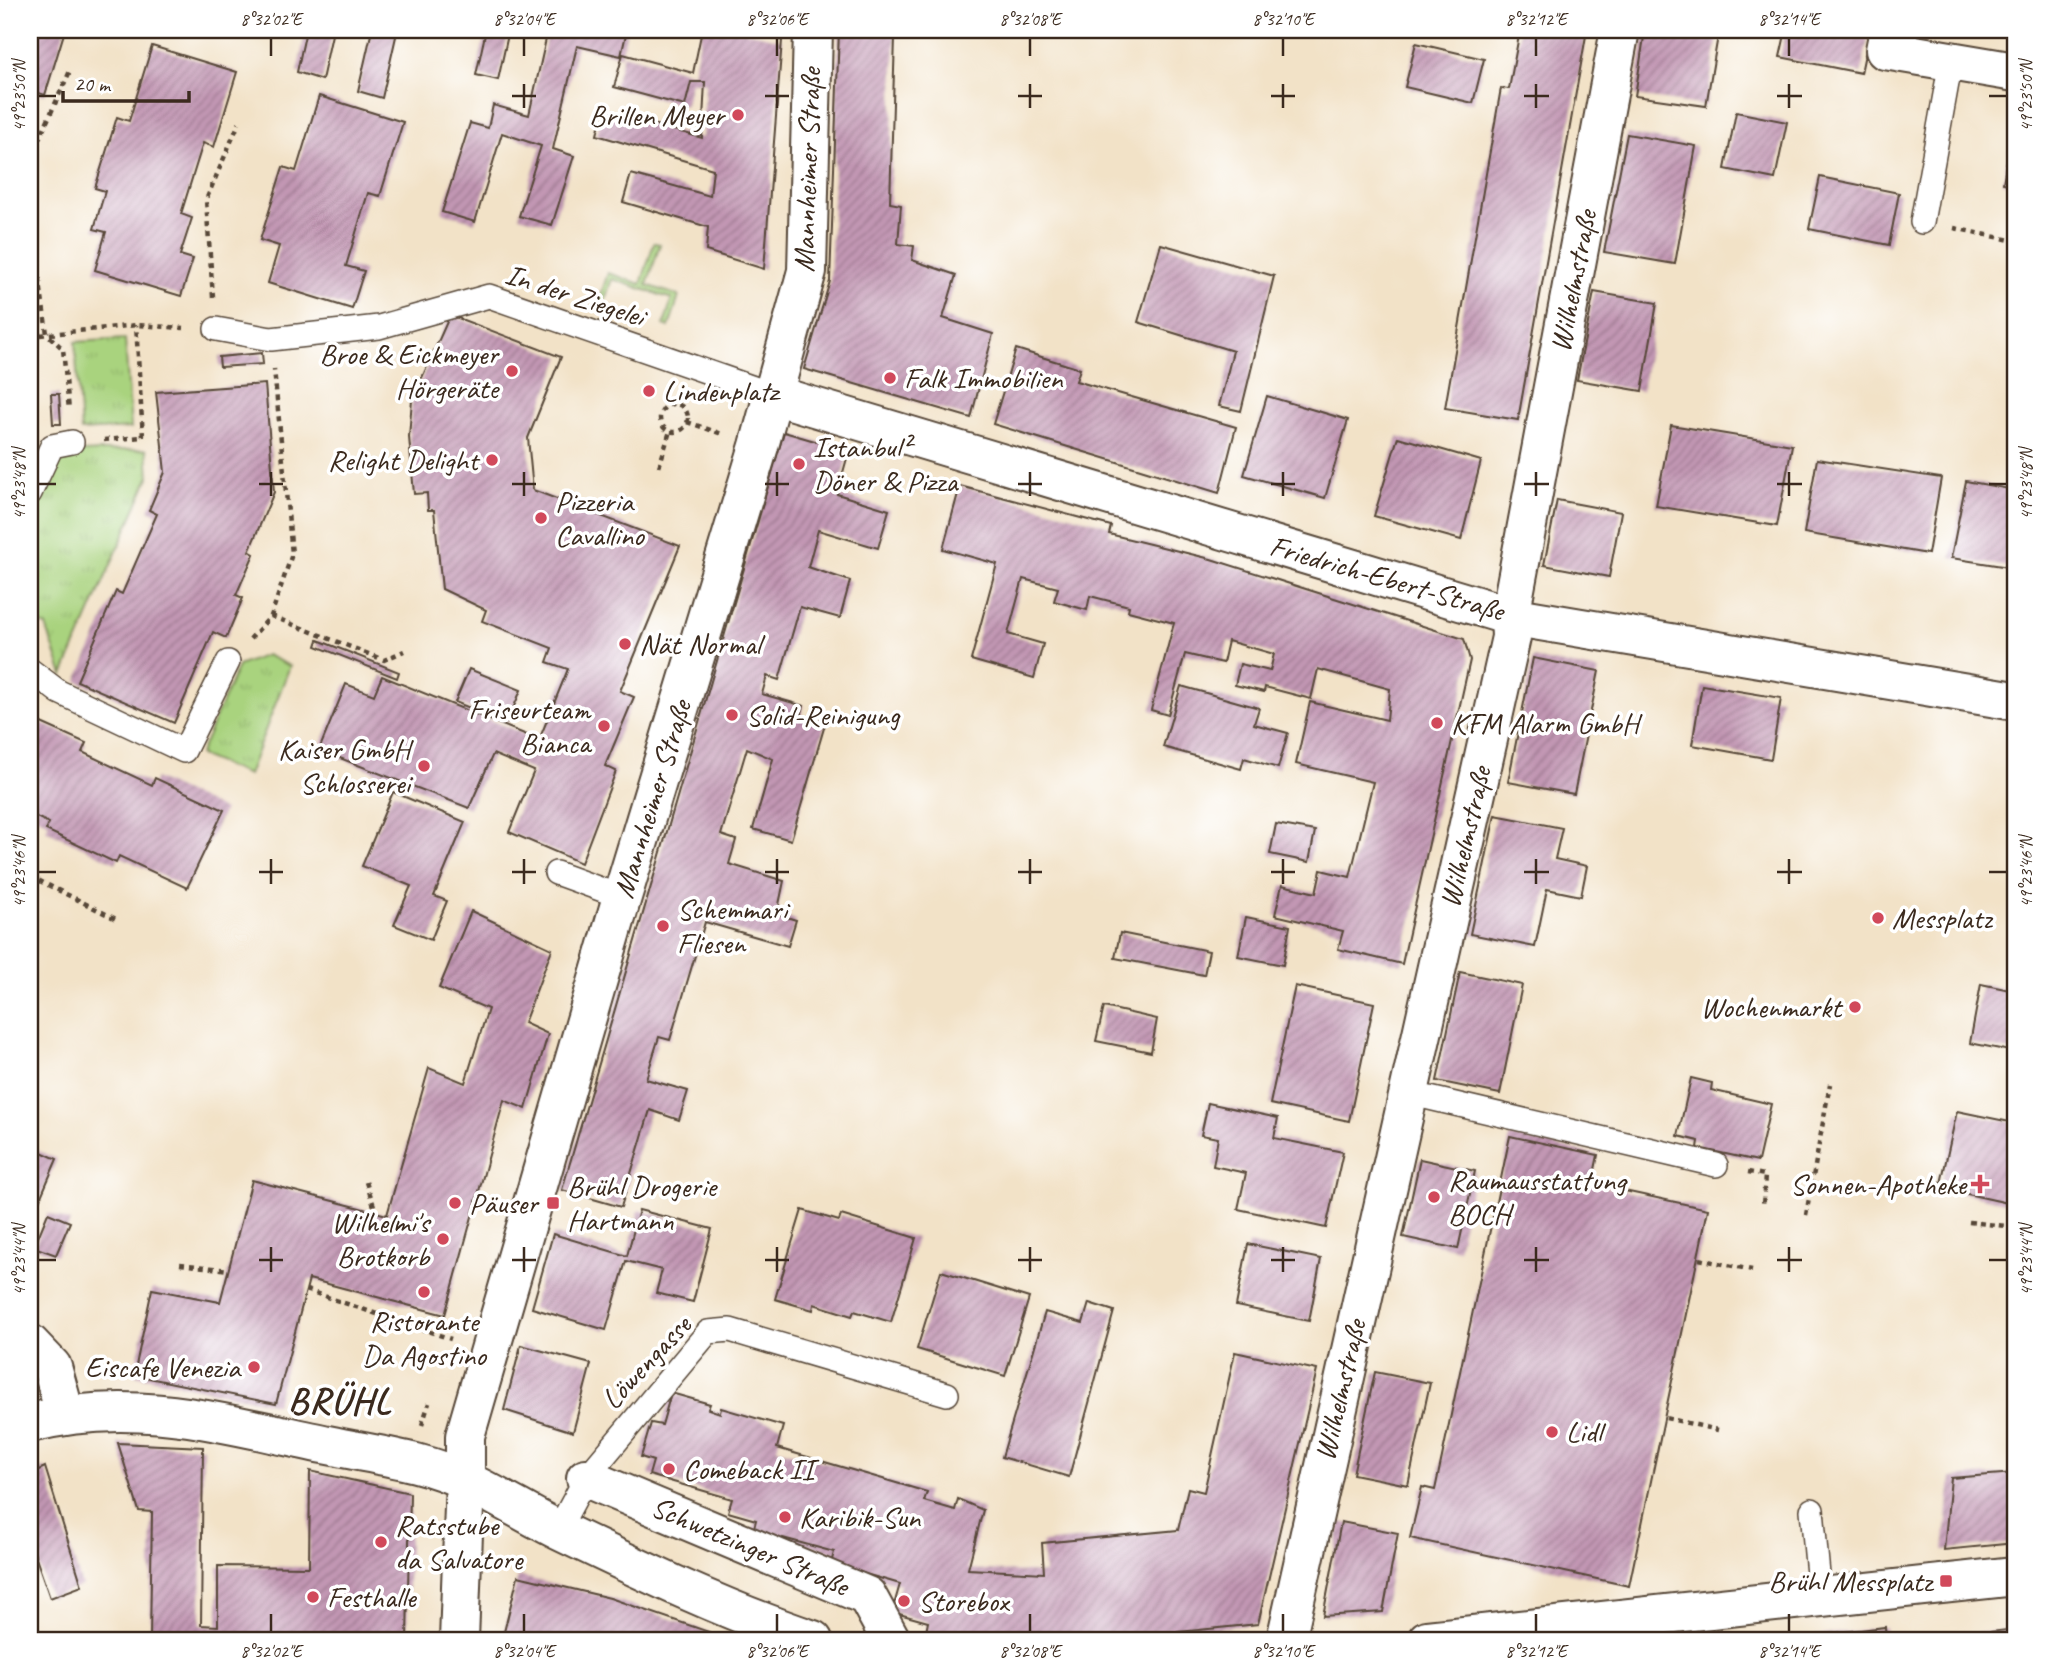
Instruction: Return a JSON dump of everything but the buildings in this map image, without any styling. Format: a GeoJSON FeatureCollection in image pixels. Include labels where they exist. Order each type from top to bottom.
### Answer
{"type":"FeatureCollection","features":[{"type":"Feature","properties":{"kind":"street","name":"Mannheimer Straße"},"geometry":{"type":"LineString","coordinates":[[459,1640],[464,1436],[622,897],[774,395],[807,271],[813,30]]}},
{"type":"Feature","properties":{"kind":"street","name":"Wilhelmstraße"},"geometry":{"type":"LineString","coordinates":[[1286,1640],[1511,637],[1510,616],[1620,30]]}},
{"type":"Feature","properties":{"kind":"street"},"geometry":{"type":"LineString","coordinates":[[1889,30],[1885,50],[2015,72]]}},
{"type":"Feature","properties":{"kind":"street","name":"Friedrich-Ebert-Straße"},"geometry":{"type":"LineString","coordinates":[[774,395],[1510,616],[2015,701]]}},
{"type":"Feature","properties":{"kind":"street"},"geometry":{"type":"LineString","coordinates":[[30,1344],[52,1367],[47,1419]]}},
{"type":"Feature","properties":{"kind":"street","name":"Schwetzinger Straße"},"geometry":{"type":"LineString","coordinates":[[47,1419],[110,1411],[166,1412],[418,1464],[465,1480],[558,1530],[747,1618],[813,1640]]}},
{"type":"Feature","properties":{"kind":"street","name":"Schwetzinger Straße"},"geometry":{"type":"LineString","coordinates":[[586,1478],[867,1596],[891,1640]]}},
{"type":"Feature","properties":{"kind":"street"},"geometry":{"type":"LineString","coordinates":[[1427,1640],[2015,1576]]}},
{"type":"Feature","properties":{"kind":"lane"},"geometry":{"type":"LineString","coordinates":[[1922,222],[1951,61]]}},
{"type":"Feature","properties":{"kind":"lane","name":"In der Ziegelei"},"geometry":{"type":"LineString","coordinates":[[216,330],[271,338],[379,327],[489,296],[774,395]]}},
{"type":"Feature","properties":{"kind":"lane"},"geometry":{"type":"LineString","coordinates":[[30,493],[52,446],[72,442]]}},
{"type":"Feature","properties":{"kind":"lane"},"geometry":{"type":"LineString","coordinates":[[30,670],[59,692],[184,751],[228,662]]}},
{"type":"Feature","properties":{"kind":"lane"},"geometry":{"type":"LineString","coordinates":[[556,873],[622,897]]}},
{"type":"Feature","properties":{"kind":"lane"},"geometry":{"type":"LineString","coordinates":[[1408,1093],[1716,1165]]}},
{"type":"Feature","properties":{"kind":"lane","name":"Löwengasse"},"geometry":{"type":"LineString","coordinates":[[558,1530],[586,1478],[708,1332],[730,1330],[947,1394]]}},
{"type":"Feature","properties":{"kind":"lane"},"geometry":{"type":"LineString","coordinates":[[1812,1510],[1820,1596]]}},
{"type":"Feature","properties":{"kind":"path"},"geometry":{"type":"LineString","coordinates":[[30,159],[69,71]]}},
{"type":"Feature","properties":{"kind":"path"},"geometry":{"type":"LineString","coordinates":[[30,336],[136,325],[216,330],[206,200],[239,123]]}},
{"type":"Feature","properties":{"kind":"path"},"geometry":{"type":"LineString","coordinates":[[30,209],[47,334],[63,349],[72,442],[143,437],[136,325]]}},
{"type":"Feature","properties":{"kind":"path"},"geometry":{"type":"LineString","coordinates":[[1922,222],[2015,241]]}},
{"type":"Feature","properties":{"kind":"path"},"geometry":{"type":"LineString","coordinates":[[228,662],[271,616],[292,554],[271,338]]}},
{"type":"Feature","properties":{"kind":"path"},"geometry":{"type":"LineString","coordinates":[[676,404],[684,408],[688,420],[680,431],[670,431],[663,426],[660,417],[667,406],[676,404]]}},
{"type":"Feature","properties":{"kind":"path"},"geometry":{"type":"LineString","coordinates":[[659,467],[670,431]]}},
{"type":"Feature","properties":{"kind":"path"},"geometry":{"type":"LineString","coordinates":[[271,616],[384,660],[404,650]]}},
{"type":"Feature","properties":{"kind":"path"},"geometry":{"type":"LineString","coordinates":[[30,876],[116,919]]}},
{"type":"Feature","properties":{"kind":"path"},"geometry":{"type":"LineString","coordinates":[[1806,1214],[1830,1084]]}},
{"type":"Feature","properties":{"kind":"path"},"geometry":{"type":"LineString","coordinates":[[1716,1165],[1765,1175],[1763,1206]]}},
{"type":"Feature","properties":{"kind":"path"},"geometry":{"type":"LineString","coordinates":[[366,1182],[376,1212]]}},
{"type":"Feature","properties":{"kind":"path"},"geometry":{"type":"LineString","coordinates":[[1969,1222],[2015,1227]]}},
{"type":"Feature","properties":{"kind":"path"},"geometry":{"type":"LineString","coordinates":[[1699,1258],[1752,1270]]}},
{"type":"Feature","properties":{"kind":"path"},"geometry":{"type":"LineString","coordinates":[[180,1264],[229,1270]]}},
{"type":"Feature","properties":{"kind":"path"},"geometry":{"type":"LineString","coordinates":[[306,1290],[489,1352]]}},
{"type":"Feature","properties":{"kind":"path"},"geometry":{"type":"LineString","coordinates":[[1666,1418],[1718,1430]]}},
{"type":"Feature","properties":{"kind":"green space"},"geometry":{"type":"Polygon","coordinates":[[[654,243],[660,244],[647,285],[679,296],[669,327],[664,325],[672,299],[612,279],[603,306],[598,304],[608,273],[641,284],[654,243]]]}},
{"type":"Feature","properties":{"kind":"green space"},"geometry":{"type":"Polygon","coordinates":[[[125,339],[131,428],[81,431],[75,342],[125,339]]]}},
{"type":"Feature","properties":{"kind":"green space"},"geometry":{"type":"Polygon","coordinates":[[[147,449],[149,477],[63,675],[46,626],[30,620],[30,518],[60,453],[147,449]]]}},
{"type":"Feature","properties":{"kind":"green space"},"geometry":{"type":"Polygon","coordinates":[[[266,655],[290,666],[248,775],[199,755],[238,666],[266,655]]]}},
{"type":"Feature","properties":{"kind":"place","name":"Brillen Meyer"},"geometry":{"type":"Point","coordinates":[738,115]}},
{"type":"Feature","properties":{"kind":"place","name":"Broe & Eickmeyer Hörgeräte"},"geometry":{"type":"Point","coordinates":[512,371]}},
{"type":"Feature","properties":{"kind":"place","name":"Falk Immobilien"},"geometry":{"type":"Point","coordinates":[890,378]}},
{"type":"Feature","properties":{"kind":"place","name":"Lindenplatz"},"geometry":{"type":"Point","coordinates":[649,391]}},
{"type":"Feature","properties":{"kind":"place","name":"Relight Delight"},"geometry":{"type":"Point","coordinates":[492,460]}},
{"type":"Feature","properties":{"kind":"place","name":"Istanbul² Döner & Pizza"},"geometry":{"type":"Point","coordinates":[799,464]}},
{"type":"Feature","properties":{"kind":"place","name":"Pizzeria Cavallino"},"geometry":{"type":"Point","coordinates":[541,518]}},
{"type":"Feature","properties":{"kind":"place","name":"Nät Normal"},"geometry":{"type":"Point","coordinates":[625,644]}},
{"type":"Feature","properties":{"kind":"place","name":"Solid-Reinigung"},"geometry":{"type":"Point","coordinates":[732,715]}},
{"type":"Feature","properties":{"kind":"place","name":"KFM Alarm GmbH"},"geometry":{"type":"Point","coordinates":[1437,723]}},
{"type":"Feature","properties":{"kind":"place","name":"Friseurteam Bianca"},"geometry":{"type":"Point","coordinates":[604,726]}},
{"type":"Feature","properties":{"kind":"place","name":"Kaiser GmbH Schlosserei"},"geometry":{"type":"Point","coordinates":[424,766]}},
{"type":"Feature","properties":{"kind":"place","name":"Messplatz"},"geometry":{"type":"Point","coordinates":[1878,918]}},
{"type":"Feature","properties":{"kind":"place","name":"Schemmari Fliesen"},"geometry":{"type":"Point","coordinates":[663,926]}},
{"type":"Feature","properties":{"kind":"place","name":"Wochenmarkt"},"geometry":{"type":"Point","coordinates":[1855,1007]}},
{"type":"Feature","properties":{"kind":"place","name":"Sonnen-Apotheke"},"geometry":{"type":"Point","coordinates":[1980,1184]}},
{"type":"Feature","properties":{"kind":"place","name":"Raumausstattung BOCH"},"geometry":{"type":"Point","coordinates":[1434,1197]}},
{"type":"Feature","properties":{"kind":"place","name":"Päuser"},"geometry":{"type":"Point","coordinates":[455,1203]}},
{"type":"Feature","properties":{"kind":"place","name":"Brühl Drogerie Hartmann"},"geometry":{"type":"Point","coordinates":[553,1203]}},
{"type":"Feature","properties":{"kind":"place","name":"Wilhelmi's Brotkorb"},"geometry":{"type":"Point","coordinates":[443,1239]}},
{"type":"Feature","properties":{"kind":"place","name":"Ristorante Da Agostino"},"geometry":{"type":"Point","coordinates":[424,1292]}},
{"type":"Feature","properties":{"kind":"place","name":"Eiscafe Venezia"},"geometry":{"type":"Point","coordinates":[254,1367]}},
{"type":"Feature","properties":{"kind":"place","name":"Lidl"},"geometry":{"type":"Point","coordinates":[1552,1432]}},
{"type":"Feature","properties":{"kind":"place","name":"Comeback II"},"geometry":{"type":"Point","coordinates":[669,1469]}},
{"type":"Feature","properties":{"kind":"place","name":"Karibik-Sun"},"geometry":{"type":"Point","coordinates":[785,1517]}},
{"type":"Feature","properties":{"kind":"place","name":"Ratsstube da Salvatore"},"geometry":{"type":"Point","coordinates":[381,1542]}},
{"type":"Feature","properties":{"kind":"place","name":"Brühl Messplatz"},"geometry":{"type":"Point","coordinates":[1946,1581]}},
{"type":"Feature","properties":{"kind":"place","name":"Festhalle"},"geometry":{"type":"Point","coordinates":[313,1597]}},
{"type":"Feature","properties":{"kind":"place","name":"Storebox"},"geometry":{"type":"Point","coordinates":[904,1601]}},
{"type":"Feature","properties":{"kind":"district","name":"BRÜHL"},"geometry":{"type":"Point","coordinates":[340,1400]}}]}
